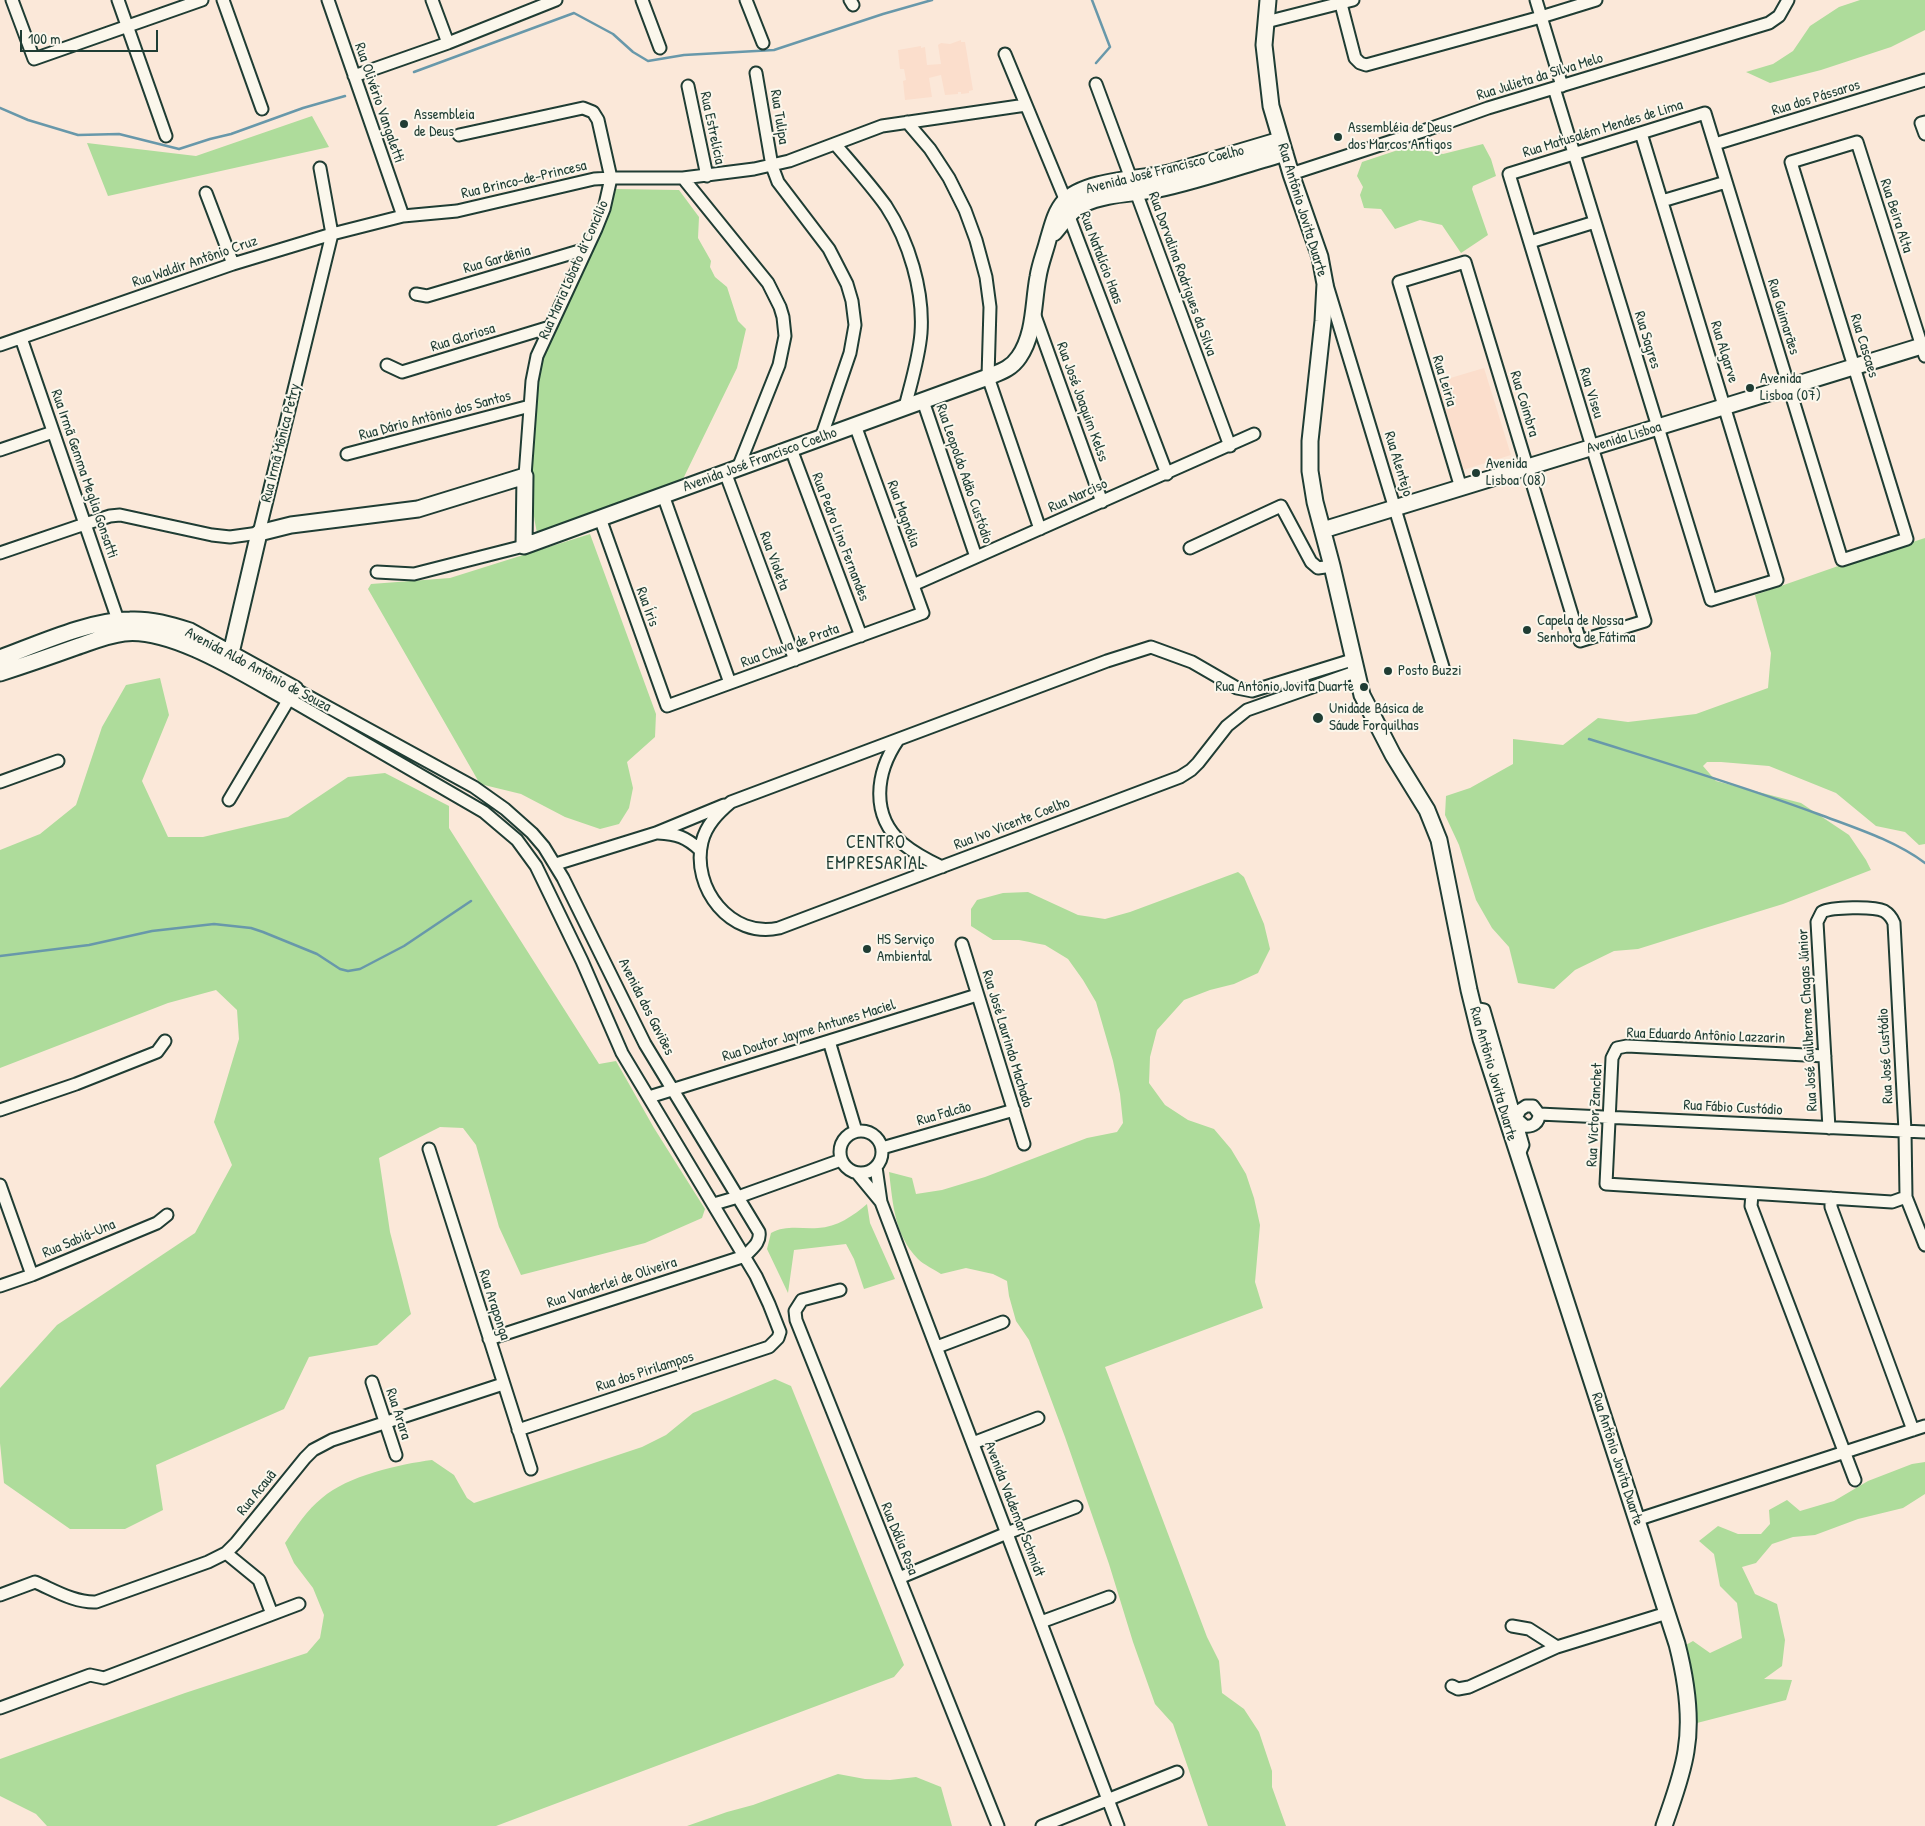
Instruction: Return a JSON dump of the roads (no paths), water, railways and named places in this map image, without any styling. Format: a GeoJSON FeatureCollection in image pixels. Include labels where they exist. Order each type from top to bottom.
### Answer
{"type":"FeatureCollection","features":[{"type":"Feature","properties":{"kind":"street"},"geometry":{"type":"LineString","coordinates":[[12,0],[34,59],[202,0]]}},
{"type":"Feature","properties":{"kind":"street"},"geometry":{"type":"LineString","coordinates":[[118,0],[166,136]]}},
{"type":"Feature","properties":{"kind":"street"},"geometry":{"type":"LineString","coordinates":[[223,0],[262,109]]}},
{"type":"Feature","properties":{"kind":"street","name":"Rua Olivério Vangaletti"},"geometry":{"type":"LineString","coordinates":[[328,0],[403,216]]}},
{"type":"Feature","properties":{"kind":"street"},"geometry":{"type":"LineString","coordinates":[[432,0],[448,43]]}},
{"type":"Feature","properties":{"kind":"street"},"geometry":{"type":"LineString","coordinates":[[354,76],[448,43],[539,3],[556,0]]}},
{"type":"Feature","properties":{"kind":"street"},"geometry":{"type":"LineString","coordinates":[[642,0],[660,48]]}},
{"type":"Feature","properties":{"kind":"street"},"geometry":{"type":"LineString","coordinates":[[746,0],[763,43]]}},
{"type":"Feature","properties":{"kind":"street","name":"Rua Antônio Jovita Duarte"},"geometry":{"type":"LineString","coordinates":[[1268,0],[1264,45],[1271,106],[1282,147],[1323,271],[1325,284],[1310,455],[1313,493],[1362,695],[1370,714],[1427,810],[1434,826],[1443,855],[1473,1008],[1483,1046],[1636,1520],[1668,1613],[1684,1677],[1688,1728],[1683,1767],[1664,1826]]}},
{"type":"Feature","properties":{"kind":"street"},"geometry":{"type":"LineString","coordinates":[[1266,22],[1352,0]]}},
{"type":"Feature","properties":{"kind":"street","name":"Rua Sagres"},"geometry":{"type":"LineString","coordinates":[[1536,0],[1574,154],[1711,600]]}},
{"type":"Feature","properties":{"kind":"street"},"geometry":{"type":"LineString","coordinates":[[1341,4],[1355,58],[1360,63],[1366,65],[1596,0]]}},
{"type":"Feature","properties":{"kind":"street","name":"Rua Julieta da Silva Melo"},"geometry":{"type":"LineString","coordinates":[[1291,174],[1429,130],[1479,111],[1769,23],[1779,16],[1788,0]]}},
{"type":"Feature","properties":{"kind":"street","name":"Rua Natalício Haas"},"geometry":{"type":"LineString","coordinates":[[1005,54],[1067,208],[1167,474]]}},
{"type":"Feature","properties":{"kind":"street","name":"Rua Tulipa"},"geometry":{"type":"LineString","coordinates":[[756,73],[772,166],[778,182],[821,236],[837,262],[847,284],[853,307],[855,325],[850,354],[821,438]]}},
{"type":"Feature","properties":{"kind":"street","name":"Rua dos Pássaros"},"geometry":{"type":"LineString","coordinates":[[1715,144],[1925,80]]}},
{"type":"Feature","properties":{"kind":"street","name":"Rua Dorvalina Rodrigues da Silva"},"geometry":{"type":"LineString","coordinates":[[1096,84],[1230,446]]}},
{"type":"Feature","properties":{"kind":"street","name":"Rua Estrelícia"},"geometry":{"type":"LineString","coordinates":[[688,86],[707,176]]}},
{"type":"Feature","properties":{"kind":"street"},"geometry":{"type":"LineString","coordinates":[[459,135],[583,108],[593,112],[598,120],[611,178],[683,178],[772,166],[882,126],[1026,105]]}},
{"type":"Feature","properties":{"kind":"street","name":"Rua Guimarães"},"geometry":{"type":"LineString","coordinates":[[1705,113],[1842,560]]}},
{"type":"Feature","properties":{"kind":"street","name":"Rua Matusalém Mendes de Lima"},"geometry":{"type":"LineString","coordinates":[[1509,174],[1705,113]]}},
{"type":"Feature","properties":{"kind":"street"},"geometry":{"type":"LineString","coordinates":[[907,122],[930,149],[949,178],[965,210],[976,240],[986,277],[990,307],[988,377],[1040,529]]}},
{"type":"Feature","properties":{"kind":"street"},"geometry":{"type":"LineString","coordinates":[[1923,122],[1925,134]]}},
{"type":"Feature","properties":{"kind":"street","name":"Rua Algarve"},"geometry":{"type":"LineString","coordinates":[[1642,133],[1777,580],[1711,600]]}},
{"type":"Feature","properties":{"kind":"street","name":"Rua Beira Alta"},"geometry":{"type":"LineString","coordinates":[[1791,162],[1857,142],[1924,349]]}},
{"type":"Feature","properties":{"kind":"street"},"geometry":{"type":"LineString","coordinates":[[835,144],[876,193],[892,216],[904,243],[914,274],[920,301],[921,334],[905,407]]}},
{"type":"Feature","properties":{"kind":"street","name":"Avenida José Francisco Coelho"},"geometry":{"type":"LineString","coordinates":[[377,572],[414,574],[524,546],[923,401],[1010,367],[1019,357],[1028,335],[1038,276],[1054,219],[1088,189],[1121,179],[1133,186],[1169,173],[1282,147]]}},
{"type":"Feature","properties":{"kind":"street","name":"Rua Cascaes"},"geometry":{"type":"LineString","coordinates":[[1791,162],[1907,539],[1842,560]]}},
{"type":"Feature","properties":{"kind":"street"},"geometry":{"type":"LineString","coordinates":[[320,168],[332,234]]}},
{"type":"Feature","properties":{"kind":"street","name":"Rua Viseu"},"geometry":{"type":"LineString","coordinates":[[1509,174],[1645,621],[1580,641]]}},
{"type":"Feature","properties":{"kind":"street","name":"Rua Brinco-de-Princesa"},"geometry":{"type":"LineString","coordinates":[[403,216],[457,211],[594,179],[611,178]]}},
{"type":"Feature","properties":{"kind":"street","name":"Rua Maria Lobato di Concilio"},"geometry":{"type":"LineString","coordinates":[[524,546],[525,476],[530,406],[537,356],[604,209],[611,178]]}},
{"type":"Feature","properties":{"kind":"street"},"geometry":{"type":"LineString","coordinates":[[683,178],[768,283],[778,300],[783,316],[785,336],[779,365],[732,470]]}},
{"type":"Feature","properties":{"kind":"street"},"geometry":{"type":"LineString","coordinates":[[1662,202],[1726,182]]}},
{"type":"Feature","properties":{"kind":"street"},"geometry":{"type":"LineString","coordinates":[[206,193],[233,264]]}},
{"type":"Feature","properties":{"kind":"street","name":"Rua Waldir Antônio Cruz"},"geometry":{"type":"LineString","coordinates":[[0,345],[233,264],[332,234],[403,216]]}},
{"type":"Feature","properties":{"kind":"street"},"geometry":{"type":"LineString","coordinates":[[1530,242],[1595,222]]}},
{"type":"Feature","properties":{"kind":"street","name":"Rua Irmã Mônica Petry"},"geometry":{"type":"LineString","coordinates":[[231,653],[332,234]]}},
{"type":"Feature","properties":{"kind":"street","name":"Rua Gardênia"},"geometry":{"type":"LineString","coordinates":[[416,294],[427,296],[586,249]]}},
{"type":"Feature","properties":{"kind":"street","name":"Rua Leiria"},"geometry":{"type":"LineString","coordinates":[[1461,488],[1399,282],[1465,262]]}},
{"type":"Feature","properties":{"kind":"street","name":"Rua Coimbra"},"geometry":{"type":"LineString","coordinates":[[1465,262],[1580,641]]}},
{"type":"Feature","properties":{"kind":"street","name":"Rua Alentejo"},"geometry":{"type":"LineString","coordinates":[[1323,271],[1443,666]]}},
{"type":"Feature","properties":{"kind":"street","name":"Rua José Joaquim Kelss"},"geometry":{"type":"LineString","coordinates":[[1033,312],[1102,502]]}},
{"type":"Feature","properties":{"kind":"street","name":"Rua Gloriosa"},"geometry":{"type":"LineString","coordinates":[[386,365],[402,372],[550,327]]}},
{"type":"Feature","properties":{"kind":"street"},"geometry":{"type":"LineString","coordinates":[[1321,338],[1330,331],[1342,333]]}},
{"type":"Feature","properties":{"kind":"street","name":"Rua Irmã Gemma Meglia Gonsatti"},"geometry":{"type":"LineString","coordinates":[[21,338],[118,620]]}},
{"type":"Feature","properties":{"kind":"street","name":"Avenida Lisboa"},"geometry":{"type":"LineString","coordinates":[[1323,530],[1854,367],[1924,349]]}},
{"type":"Feature","properties":{"kind":"street","name":"Rua Leopoldo Adão Custódio"},"geometry":{"type":"LineString","coordinates":[[923,401],[976,557]]}},
{"type":"Feature","properties":{"kind":"street","name":"Rua Dário Antônio dos Santos"},"geometry":{"type":"LineString","coordinates":[[347,454],[530,406]]}},
{"type":"Feature","properties":{"kind":"street","name":"Rua Magnólia"},"geometry":{"type":"LineString","coordinates":[[855,426],[923,613]]}},
{"type":"Feature","properties":{"kind":"street"},"geometry":{"type":"LineString","coordinates":[[0,450],[53,432]]}},
{"type":"Feature","properties":{"kind":"street","name":"Rua Narciso"},"geometry":{"type":"LineString","coordinates":[[913,585],[1254,434]]}},
{"type":"Feature","properties":{"kind":"street","name":"Rua Pedro Lino Fernandes"},"geometry":{"type":"LineString","coordinates":[[791,449],[861,636]]}},
{"type":"Feature","properties":{"kind":"street","name":"Rua Violeta"},"geometry":{"type":"LineString","coordinates":[[732,470],[795,660]]}},
{"type":"Feature","properties":{"kind":"street"},"geometry":{"type":"LineString","coordinates":[[0,553],[110,516],[120,515],[212,535],[230,537],[338,518],[418,509],[525,476]]}},
{"type":"Feature","properties":{"kind":"street"},"geometry":{"type":"LineString","coordinates":[[663,495],[730,683]]}},
{"type":"Feature","properties":{"kind":"street"},"geometry":{"type":"LineString","coordinates":[[1190,548],[1281,506],[1311,562],[1318,568],[1332,566]]}},
{"type":"Feature","properties":{"kind":"street","name":"Rua Íris"},"geometry":{"type":"LineString","coordinates":[[600,518],[667,706]]}},
{"type":"Feature","properties":{"kind":"street","name":"Rua Chuva de Prata"},"geometry":{"type":"LineString","coordinates":[[667,706],[923,613]]}},
{"type":"Feature","properties":{"kind":"street","name":"Avenida Aldo Antônio de Souza"},"geometry":{"type":"LineString","coordinates":[[0,658],[98,624],[118,620],[141,620],[173,625],[231,653],[292,694],[484,812],[506,830]]}},
{"type":"Feature","properties":{"kind":"street","name":"Avenida Aldo Antônio de Souza"},"geometry":{"type":"LineString","coordinates":[[0,673],[102,638],[126,632],[168,639],[202,652],[292,694],[474,787]]}},
{"type":"Feature","properties":{"kind":"street","name":"Rua Ivo Vicente Coelho"},"geometry":{"type":"LineString","coordinates":[[556,864],[656,833],[731,802],[1107,660],[1151,647],[1183,658],[1242,690]]}},
{"type":"Feature","properties":{"kind":"street"},"geometry":{"type":"LineString","coordinates":[[1247,710],[1242,690],[1258,690],[1354,666]]}},
{"type":"Feature","properties":{"kind":"street","name":"Rua Ivo Vicente Coelho"},"geometry":{"type":"LineString","coordinates":[[731,802],[717,814],[707,828],[702,840],[700,862],[704,883],[718,906],[737,922],[748,928],[770,930],[795,923],[1180,777],[1198,763],[1227,726],[1247,710],[1354,666]]}},
{"type":"Feature","properties":{"kind":"street"},"geometry":{"type":"LineString","coordinates":[[229,800],[292,694]]}},
{"type":"Feature","properties":{"kind":"street"},"geometry":{"type":"LineString","coordinates":[[898,740],[890,752],[882,772],[879,801],[882,814],[887,826],[901,842],[913,852],[942,867]]}},
{"type":"Feature","properties":{"kind":"street"},"geometry":{"type":"LineString","coordinates":[[0,782],[58,762]]}},
{"type":"Feature","properties":{"kind":"street","name":"Avenida dos Gaviões"},"geometry":{"type":"LineString","coordinates":[[474,787],[516,817],[532,833],[556,864],[646,1044],[759,1232],[760,1238],[745,1256]]}},
{"type":"Feature","properties":{"kind":"street"},"geometry":{"type":"LineString","coordinates":[[516,817],[509,820],[506,824],[506,830],[536,866],[582,961],[622,1053],[745,1256]]}},
{"type":"Feature","properties":{"kind":"street","name":"Rua Ivo Vicente Coelho"},"geometry":{"type":"LineString","coordinates":[[656,833],[672,834],[688,839],[700,850]]}},
{"type":"Feature","properties":{"kind":"street","name":"Rua José Custódio"},"geometry":{"type":"LineString","coordinates":[[1822,912],[1830,908],[1879,909],[1889,914],[1894,923],[1905,1131],[1906,1197]]}},
{"type":"Feature","properties":{"kind":"street","name":"Rua José Guilherme Chagas Júnior"},"geometry":{"type":"LineString","coordinates":[[1822,912],[1817,922],[1829,1128]]}},
{"type":"Feature","properties":{"kind":"street","name":"Rua José Laurindo Machado"},"geometry":{"type":"LineString","coordinates":[[962,944],[1024,1144]]}},
{"type":"Feature","properties":{"kind":"street"},"geometry":{"type":"LineString","coordinates":[[582,961],[591,964],[597,962],[601,953]]}},
{"type":"Feature","properties":{"kind":"street","name":"Rua Doutor Jayme Antunes Maciel"},"geometry":{"type":"LineString","coordinates":[[648,1097],[977,994]]}},
{"type":"Feature","properties":{"kind":"street"},"geometry":{"type":"LineString","coordinates":[[1473,1008],[1484,1010],[1523,1145],[1518,1157]]}},
{"type":"Feature","properties":{"kind":"street"},"geometry":{"type":"LineString","coordinates":[[0,1110],[76,1084],[157,1052],[165,1041]]}},
{"type":"Feature","properties":{"kind":"street"},"geometry":{"type":"LineString","coordinates":[[828,1041],[856,1131]]}},
{"type":"Feature","properties":{"kind":"street","name":"Rua Eduardo Antônio Lazzarin"},"geometry":{"type":"LineString","coordinates":[[1617,1048],[1627,1046],[1825,1056]]}},
{"type":"Feature","properties":{"kind":"street","name":"Rua Victor Zanchet"},"geometry":{"type":"LineString","coordinates":[[1617,1048],[1612,1058],[1606,1184],[1752,1194]]}},
{"type":"Feature","properties":{"kind":"street","name":"Rua Falcão"},"geometry":{"type":"LineString","coordinates":[[882,1148],[1014,1110]]}},
{"type":"Feature","properties":{"kind":"street","name":"Rua Fábio Custódio"},"geometry":{"type":"LineString","coordinates":[[1516,1118],[1525,1126],[1532,1126],[1538,1122],[1539,1114],[1925,1132]]}},
{"type":"Feature","properties":{"kind":"street"},"geometry":{"type":"LineString","coordinates":[[857,1173],[871,1171],[876,1167],[882,1155],[880,1141],[870,1132],[856,1131],[844,1138],[839,1152],[844,1166],[857,1173],[881,1202]]}},
{"type":"Feature","properties":{"kind":"street","name":"Rua Araponga"},"geometry":{"type":"LineString","coordinates":[[429,1149],[530,1470]]}},
{"type":"Feature","properties":{"kind":"street"},"geometry":{"type":"LineString","coordinates":[[714,1204],[841,1160]]}},
{"type":"Feature","properties":{"kind":"street"},"geometry":{"type":"LineString","coordinates":[[876,1167],[881,1202]]}},
{"type":"Feature","properties":{"kind":"street"},"geometry":{"type":"LineString","coordinates":[[0,1185],[32,1275]]}},
{"type":"Feature","properties":{"kind":"street"},"geometry":{"type":"LineString","coordinates":[[1855,1480],[1751,1206],[1752,1194],[1892,1202],[1906,1197],[1925,1245]]}},
{"type":"Feature","properties":{"kind":"street"},"geometry":{"type":"LineString","coordinates":[[1830,1198],[1831,1207],[1913,1430]]}},
{"type":"Feature","properties":{"kind":"street","name":"Avenida Valdemar Schmidt"},"geometry":{"type":"LineString","coordinates":[[881,1202],[1118,1826]]}},
{"type":"Feature","properties":{"kind":"street","name":"Rua Sabiá-Una"},"geometry":{"type":"LineString","coordinates":[[0,1286],[32,1275],[157,1223],[167,1215]]}},
{"type":"Feature","properties":{"kind":"street","name":"Rua Vanderlei de Oliveira"},"geometry":{"type":"LineString","coordinates":[[489,1339],[745,1256]]}},
{"type":"Feature","properties":{"kind":"street","name":"Rua dos Pirilampos"},"geometry":{"type":"LineString","coordinates":[[518,1430],[769,1347],[778,1338],[780,1332],[770,1304],[745,1256]]}},
{"type":"Feature","properties":{"kind":"street","name":"Rua Dália Rosa"},"geometry":{"type":"LineString","coordinates":[[840,1290],[802,1300],[795,1311],[796,1320],[998,1826]]}},
{"type":"Feature","properties":{"kind":"street"},"geometry":{"type":"LineString","coordinates":[[937,1347],[1003,1322]]}},
{"type":"Feature","properties":{"kind":"street","name":"Rua Arara"},"geometry":{"type":"LineString","coordinates":[[372,1382],[396,1455]]}},
{"type":"Feature","properties":{"kind":"street","name":"Rua Acauã"},"geometry":{"type":"LineString","coordinates":[[0,1595],[35,1582],[78,1600],[96,1602],[208,1562],[226,1553],[236,1543],[313,1450],[332,1440],[504,1384]]}},
{"type":"Feature","properties":{"kind":"street"},"geometry":{"type":"LineString","coordinates":[[973,1443],[1038,1418]]}},
{"type":"Feature","properties":{"kind":"street"},"geometry":{"type":"LineString","coordinates":[[1636,1520],[1925,1426]]}},
{"type":"Feature","properties":{"kind":"street"},"geometry":{"type":"LineString","coordinates":[[899,1578],[1007,1532],[1076,1507]]}},
{"type":"Feature","properties":{"kind":"street"},"geometry":{"type":"LineString","coordinates":[[226,1553],[259,1580],[272,1614]]}},
{"type":"Feature","properties":{"kind":"street"},"geometry":{"type":"LineString","coordinates":[[1041,1622],[1109,1597]]}},
{"type":"Feature","properties":{"kind":"street"},"geometry":{"type":"LineString","coordinates":[[0,1708],[90,1675],[104,1678],[299,1604]]}},
{"type":"Feature","properties":{"kind":"street"},"geometry":{"type":"LineString","coordinates":[[1452,1686],[1458,1689],[1468,1687],[1557,1647],[1668,1613]]}},
{"type":"Feature","properties":{"kind":"street"},"geometry":{"type":"LineString","coordinates":[[1512,1626],[1529,1629],[1557,1647]]}},
{"type":"Feature","properties":{"kind":"street"},"geometry":{"type":"LineString","coordinates":[[1042,1826],[1177,1772]]}},
{"type":"Feature","properties":{"kind":"waterway"},"geometry":{"type":"LineString","coordinates":[[414,72],[574,13],[613,34],[633,52],[648,61],[684,55],[774,50],[932,0]]}},
{"type":"Feature","properties":{"kind":"waterway"},"geometry":{"type":"LineString","coordinates":[[1092,0],[1110,47],[1096,63]]}},
{"type":"Feature","properties":{"kind":"waterway"},"geometry":{"type":"LineString","coordinates":[[0,108],[28,120],[78,135],[119,134],[179,149],[231,134],[303,108],[345,96]]}},
{"type":"Feature","properties":{"kind":"waterway"},"geometry":{"type":"LineString","coordinates":[[1589,739],[1733,784],[1818,814],[1887,841],[1925,863]]}},
{"type":"Feature","properties":{"kind":"waterway"},"geometry":{"type":"LineString","coordinates":[[0,956],[89,945],[152,931],[214,924],[251,928],[263,932],[317,954],[340,969],[348,971],[360,969],[404,946],[471,901]]}},
{"type":"Feature","properties":{"kind":"place","name":"Assembleia de Deus"},"geometry":{"type":"Point","coordinates":[404,124]}},
{"type":"Feature","properties":{"kind":"place","name":"Assembléia de Deus dos Marcos Antigos"},"geometry":{"type":"Point","coordinates":[1338,137]}},
{"type":"Feature","properties":{"kind":"place","name":"Avenida Lisboa (07)"},"geometry":{"type":"Point","coordinates":[1750,388]}},
{"type":"Feature","properties":{"kind":"place","name":"Avenida Lisboa (08)"},"geometry":{"type":"Point","coordinates":[1476,473]}},
{"type":"Feature","properties":{"kind":"place","name":"Capela de Nossa Senhora de Fátima"},"geometry":{"type":"Point","coordinates":[1527,630]}},
{"type":"Feature","properties":{"kind":"place","name":"Posto Buzzi"},"geometry":{"type":"Point","coordinates":[1388,671]}},
{"type":"Feature","properties":{"kind":"place","name":"Rua Antônio Jovita Duarte"},"geometry":{"type":"Point","coordinates":[1364,687]}},
{"type":"Feature","properties":{"kind":"place","name":"Unidade Básica de Sáude Forquilhas"},"geometry":{"type":"Point","coordinates":[1318,718]}},
{"type":"Feature","properties":{"kind":"place","name":"HS Serviço Ambiental"},"geometry":{"type":"Point","coordinates":[867,949]}},
{"type":"Feature","properties":{"kind":"district","name":"CENTRO EMPRESARIAL"},"geometry":{"type":"Point","coordinates":[876,853]}}]}
